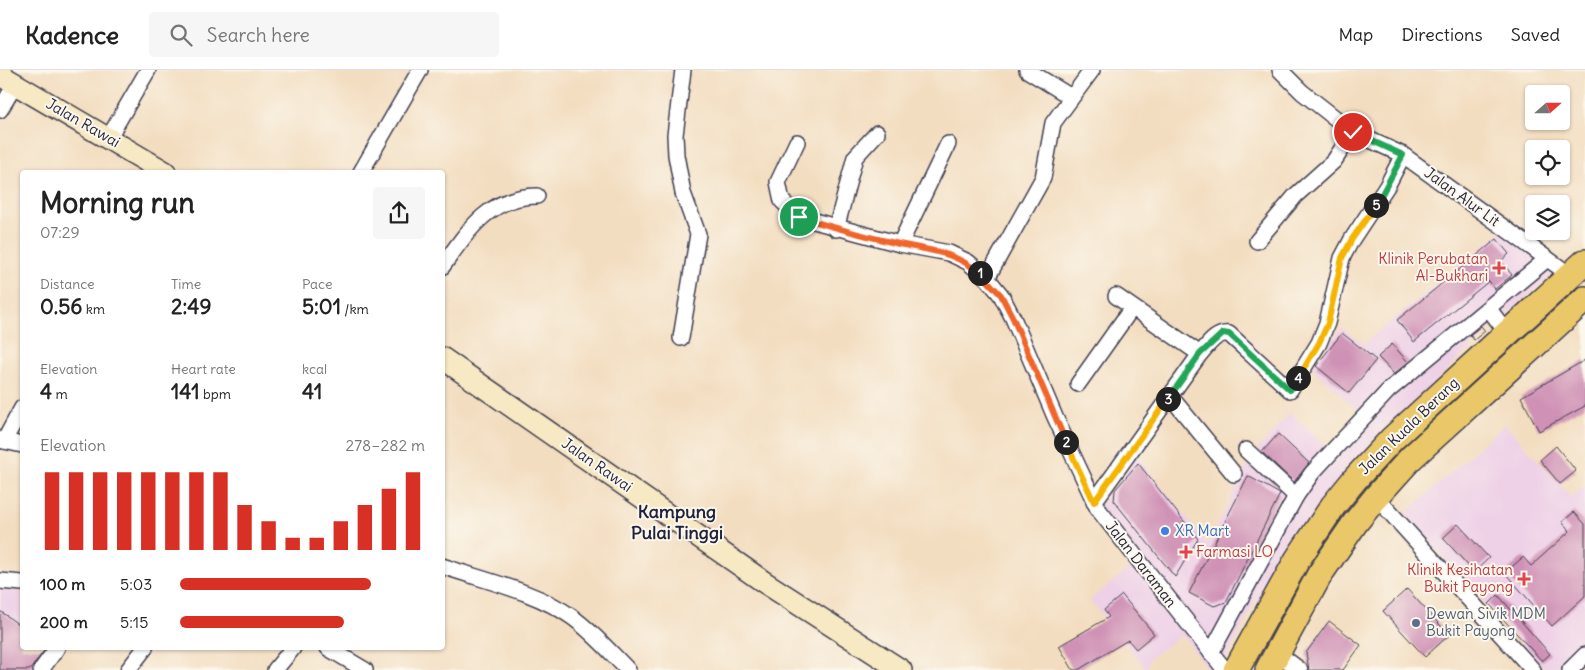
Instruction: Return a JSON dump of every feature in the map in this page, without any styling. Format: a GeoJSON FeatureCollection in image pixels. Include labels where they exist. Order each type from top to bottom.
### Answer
{"type":"FeatureCollection","features":[{"type":"Feature","properties":{"kind":"highway","name":"Jalan Kuala Berang"},"geometry":{"type":"LineString","coordinates":[[1236,670],[1284,581],[1333,506],[1392,439],[1577,269]]}},
{"type":"Feature","properties":{"kind":"highway","name":"Jalan Kuala Berang"},"geometry":{"type":"LineString","coordinates":[[1272,661],[1320,574],[1355,522],[1376,497],[1412,458],[1585,299]]}},
{"type":"Feature","properties":{"kind":"main road","name":"Jalan Rawai"},"geometry":{"type":"LineString","coordinates":[[8,79],[109,138],[158,170]]}},
{"type":"Feature","properties":{"kind":"main road","name":"Jalan Rawai"},"geometry":{"type":"LineString","coordinates":[[445,360],[764,582],[901,670]]}},
{"type":"Feature","properties":{"kind":"street"},"geometry":{"type":"LineString","coordinates":[[109,138],[148,70]]}},
{"type":"Feature","properties":{"kind":"street"},"geometry":{"type":"LineString","coordinates":[[362,170],[420,70]]}},
{"type":"Feature","properties":{"kind":"street"},"geometry":{"type":"LineString","coordinates":[[681,338],[698,234],[684,193],[676,155],[675,134],[683,70]]}},
{"type":"Feature","properties":{"kind":"street"},"geometry":{"type":"LineString","coordinates":[[1027,70],[1071,97]]}},
{"type":"Feature","properties":{"kind":"street"},"geometry":{"type":"LineString","coordinates":[[988,278],[1043,178],[1047,164],[1050,130],[1071,97],[1092,70]]}},
{"type":"Feature","properties":{"kind":"street","name":"Jalan Alur Lit"},"geometry":{"type":"LineString","coordinates":[[1280,70],[1302,92],[1353,132],[1403,155],[1547,259],[1577,269]]}},
{"type":"Feature","properties":{"kind":"street"},"geometry":{"type":"LineString","coordinates":[[0,110],[8,79]]}},
{"type":"Feature","properties":{"kind":"street"},"geometry":{"type":"LineString","coordinates":[[1257,240],[1296,195],[1334,161],[1353,132]]}},
{"type":"Feature","properties":{"kind":"street"},"geometry":{"type":"LineString","coordinates":[[836,228],[855,157],[877,133]]}},
{"type":"Feature","properties":{"kind":"street","name":"Jalan Daraman"},"geometry":{"type":"LineString","coordinates":[[797,142],[778,182],[782,201],[799,217],[900,244],[950,253],[968,262],[988,278],[1001,295],[1013,318],[1094,502],[1225,670]]}},
{"type":"Feature","properties":{"kind":"street"},"geometry":{"type":"LineString","coordinates":[[900,244],[948,144]]}},
{"type":"Feature","properties":{"kind":"street"},"geometry":{"type":"LineString","coordinates":[[1094,502],[1200,354],[1217,336],[1223,333],[1229,334],[1290,390],[1319,343],[1328,323],[1346,252],[1387,186],[1403,155]]}},
{"type":"Feature","properties":{"kind":"street"},"geometry":{"type":"LineString","coordinates":[[445,263],[463,237],[482,215],[512,198],[537,196]]}},
{"type":"Feature","properties":{"kind":"street"},"geometry":{"type":"LineString","coordinates":[[1211,653],[1296,496],[1312,473],[1335,446],[1390,390],[1547,259]]}},
{"type":"Feature","properties":{"kind":"street"},"geometry":{"type":"LineString","coordinates":[[1116,296],[1200,354]]}},
{"type":"Feature","properties":{"kind":"street"},"geometry":{"type":"LineString","coordinates":[[1078,384],[1132,308]]}},
{"type":"Feature","properties":{"kind":"street"},"geometry":{"type":"LineString","coordinates":[[1489,309],[1507,332]]}},
{"type":"Feature","properties":{"kind":"street"},"geometry":{"type":"LineString","coordinates":[[1170,396],[1234,474]]}},
{"type":"Feature","properties":{"kind":"street"},"geometry":{"type":"LineString","coordinates":[[20,411],[2,441],[20,445]]}},
{"type":"Feature","properties":{"kind":"street"},"geometry":{"type":"LineString","coordinates":[[1246,450],[1296,496]]}},
{"type":"Feature","properties":{"kind":"street"},"geometry":{"type":"LineString","coordinates":[[1376,497],[1533,670]]}},
{"type":"Feature","properties":{"kind":"street"},"geometry":{"type":"LineString","coordinates":[[445,567],[534,598],[566,613],[583,626],[628,670]]}},
{"type":"Feature","properties":{"kind":"street"},"geometry":{"type":"LineString","coordinates":[[0,581],[20,583]]}},
{"type":"Feature","properties":{"kind":"street"},"geometry":{"type":"LineString","coordinates":[[41,670],[56,650]]}},
{"type":"Feature","properties":{"kind":"street"},"geometry":{"type":"LineString","coordinates":[[128,670],[143,650]]}},
{"type":"Feature","properties":{"kind":"street"},"geometry":{"type":"LineString","coordinates":[[275,670],[291,650]]}},
{"type":"Feature","properties":{"kind":"street"},"geometry":{"type":"LineString","coordinates":[[331,650],[365,670]]}},
{"type":"Feature","properties":{"kind":"street"},"geometry":{"type":"LineString","coordinates":[[1570,670],[1585,655]]}},
{"type":"Feature","properties":{"kind":"street"},"geometry":{"type":"LineString","coordinates":[[1272,661],[1300,670]]}},
{"type":"Feature","properties":{"kind":"shaded area"},"geometry":{"type":"Polygon","coordinates":[[[1507,227],[1563,265],[1498,322],[1389,424],[1320,506],[1253,606],[1221,670],[1208,670],[1182,635],[1151,657],[1146,669],[1090,600],[1131,567],[1093,516],[1136,455],[1208,544],[1254,453],[1290,413],[1330,450],[1362,414],[1311,367],[1342,328],[1363,344],[1507,227]]]}},
{"type":"Feature","properties":{"kind":"shaded area","name":"Klinik Kesihatan Bukit Payong"},"geometry":{"type":"Polygon","coordinates":[[[1505,424],[1571,497],[1585,485],[1585,645],[1557,670],[1545,670],[1405,514],[1505,424]]]}},
{"type":"Feature","properties":{"kind":"shaded area"},"geometry":{"type":"Polygon","coordinates":[[[0,589],[20,591],[20,650],[48,650],[34,670],[0,670],[0,589]]]}},
{"type":"Feature","properties":{"kind":"building"},"geometry":{"type":"Polygon","coordinates":[[[1497,239],[1509,254],[1501,261],[1512,275],[1495,289],[1489,281],[1414,342],[1397,320],[1497,239]]]}},
{"type":"Feature","properties":{"kind":"building"},"geometry":{"type":"Polygon","coordinates":[[[1481,326],[1485,331],[1474,340],[1470,335],[1481,326]]]}},
{"type":"Feature","properties":{"kind":"building"},"geometry":{"type":"Polygon","coordinates":[[[1342,333],[1376,360],[1349,393],[1316,366],[1342,333]]]}},
{"type":"Feature","properties":{"kind":"building"},"geometry":{"type":"Polygon","coordinates":[[[1392,344],[1408,362],[1394,374],[1378,357],[1392,344]]]}},
{"type":"Feature","properties":{"kind":"building"},"geometry":{"type":"Polygon","coordinates":[[[1585,360],[1585,406],[1539,431],[1521,397],[1585,360]]]}},
{"type":"Feature","properties":{"kind":"building"},"geometry":{"type":"Polygon","coordinates":[[[1278,434],[1309,463],[1294,482],[1262,452],[1278,434]]]}},
{"type":"Feature","properties":{"kind":"building"},"geometry":{"type":"Polygon","coordinates":[[[1556,446],[1576,471],[1560,484],[1540,460],[1556,446]]]}},
{"type":"Feature","properties":{"kind":"building"},"geometry":{"type":"Polygon","coordinates":[[[1138,463],[1198,539],[1175,577],[1114,501],[1115,490],[1138,463]]]}},
{"type":"Feature","properties":{"kind":"building"},"geometry":{"type":"Polygon","coordinates":[[[1248,476],[1280,494],[1226,602],[1214,606],[1189,593],[1248,476]]]}},
{"type":"Feature","properties":{"kind":"building"},"geometry":{"type":"Polygon","coordinates":[[[1574,512],[1585,524],[1585,596],[1552,626],[1505,573],[1523,557],[1531,566],[1570,531],[1562,522],[1574,512]]]}},
{"type":"Feature","properties":{"kind":"building"},"geometry":{"type":"Polygon","coordinates":[[[1458,524],[1489,558],[1474,572],[1443,538],[1458,524]]]}},
{"type":"Feature","properties":{"kind":"building","name":"Dewan Sivik MDM Bukit Payong"},"geometry":{"type":"Polygon","coordinates":[[[1407,589],[1449,635],[1425,657],[1383,611],[1407,589]]]}},
{"type":"Feature","properties":{"kind":"building"},"geometry":{"type":"Polygon","coordinates":[[[1122,595],[1154,634],[1136,649],[1128,640],[1078,670],[1073,670],[1059,646],[1109,617],[1104,610],[1122,595]]]}},
{"type":"Feature","properties":{"kind":"building"},"geometry":{"type":"Polygon","coordinates":[[[1498,595],[1550,654],[1542,661],[1489,604],[1498,595]]]}},
{"type":"Feature","properties":{"kind":"building"},"geometry":{"type":"Polygon","coordinates":[[[0,611],[20,626],[20,650],[45,650],[30,670],[0,670],[0,611]]]}},
{"type":"Feature","properties":{"kind":"building"},"geometry":{"type":"Polygon","coordinates":[[[1329,621],[1361,645],[1343,670],[1309,670],[1306,653],[1329,621]]]}},
{"type":"Feature","properties":{"kind":"place","name":"Klinik Perubatan Al-Bukhari"},"geometry":{"type":"Point","coordinates":[1499,268]}},
{"type":"Feature","properties":{"kind":"place","name":"XR Mart"},"geometry":{"type":"Point","coordinates":[1165,531]}},
{"type":"Feature","properties":{"kind":"place","name":"Farmasi LO"},"geometry":{"type":"Point","coordinates":[1186,552]}},
{"type":"Feature","properties":{"kind":"place","name":"Klinik Kesihatan Bukit Payong"},"geometry":{"type":"Point","coordinates":[1524,579]}},
{"type":"Feature","properties":{"kind":"place","name":"Dewan Sivik MDM Bukit Payong"},"geometry":{"type":"Point","coordinates":[1416,623]}},
{"type":"Feature","properties":{"kind":"district","name":"Kampung Pulai Tinggi"},"geometry":{"type":"Point","coordinates":[677,522]}},
{"type":"Feature","properties":{"kind":"route"},"geometry":{"type":"LineString","coordinates":[[799,217],[900,244],[950,253],[968,262],[988,278],[1001,295],[1013,318],[1094,502],[1200,354],[1217,336],[1223,333],[1229,334],[1290,390],[1319,343],[1328,323],[1342,258],[1352,239],[1373,210],[1403,155],[1353,132]]}}]}
